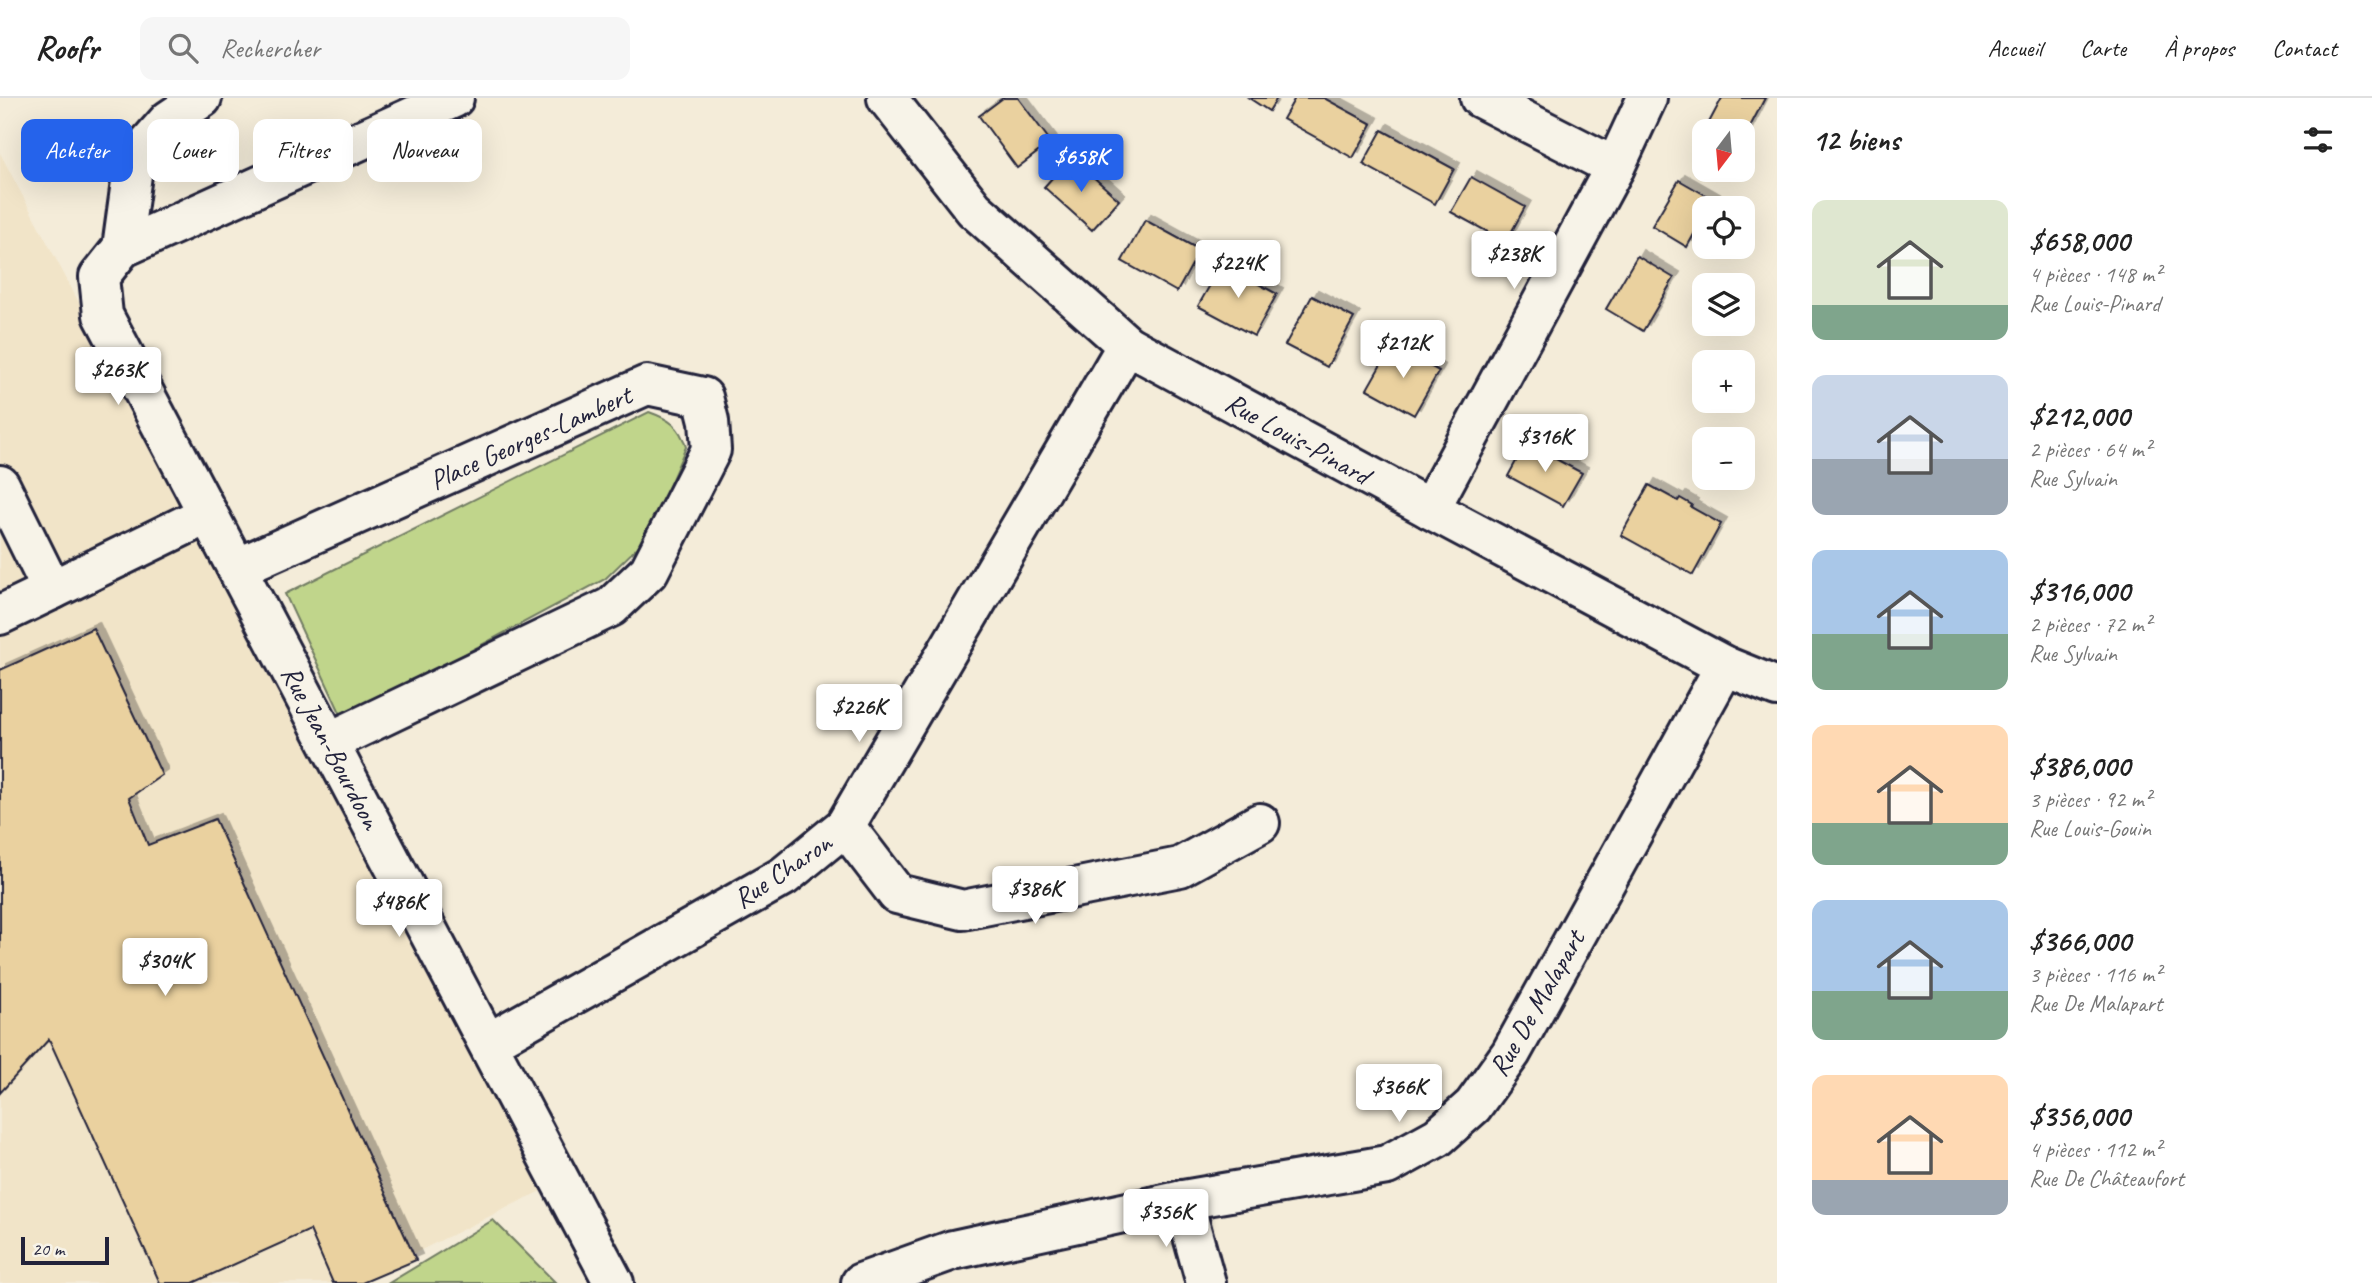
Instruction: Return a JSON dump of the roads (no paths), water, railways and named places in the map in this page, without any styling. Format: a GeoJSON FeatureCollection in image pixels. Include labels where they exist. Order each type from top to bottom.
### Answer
{"type":"FeatureCollection","features":[{"type":"Feature","properties":{"kind":"street"},"geometry":{"type":"LineString","coordinates":[[122,248],[134,160],[169,120],[202,98]]}},
{"type":"Feature","properties":{"kind":"street","name":"Rue Louis-Pinard"},"geometry":{"type":"LineString","coordinates":[[887,98],[974,208],[1127,345],[1725,666],[1777,687]]}},
{"type":"Feature","properties":{"kind":"street"},"geometry":{"type":"LineString","coordinates":[[1480,98],[1615,167]]}},
{"type":"Feature","properties":{"kind":"street"},"geometry":{"type":"LineString","coordinates":[[1430,509],[1615,167],[1647,98]]}},
{"type":"Feature","properties":{"kind":"street"},"geometry":{"type":"LineString","coordinates":[[122,248],[443,100]]}},
{"type":"Feature","properties":{"kind":"street","name":"Rue Jean-Bourdoon"},"geometry":{"type":"LineString","coordinates":[[122,248],[99,277],[103,314],[614,1283]]}},
{"type":"Feature","properties":{"kind":"street","name":"Rue Charon"},"geometry":{"type":"LineString","coordinates":[[488,1043],[784,876],[845,826],[1127,345]]}},
{"type":"Feature","properties":{"kind":"street","name":"Place Georges-Lambert"},"geometry":{"type":"LineString","coordinates":[[237,568],[647,385],[703,397],[709,421],[711,450],[649,571],[611,607],[329,742]]}},
{"type":"Feature","properties":{"kind":"street"},"geometry":{"type":"LineString","coordinates":[[0,485],[52,590]]}},
{"type":"Feature","properties":{"kind":"street"},"geometry":{"type":"LineString","coordinates":[[0,615],[208,514]]}},
{"type":"Feature","properties":{"kind":"street","name":"Rue De Malapart"},"geometry":{"type":"LineString","coordinates":[[861,1283],[954,1250],[1183,1200],[1387,1165],[1438,1137],[1473,1106],[1511,1053],[1725,666]]}},
{"type":"Feature","properties":{"kind":"street"},"geometry":{"type":"LineString","coordinates":[[845,826],[897,894],[962,910],[1180,867],[1260,823]]}},
{"type":"Feature","properties":{"kind":"street"},"geometry":{"type":"LineString","coordinates":[[1183,1200],[1206,1283]]}}]}
